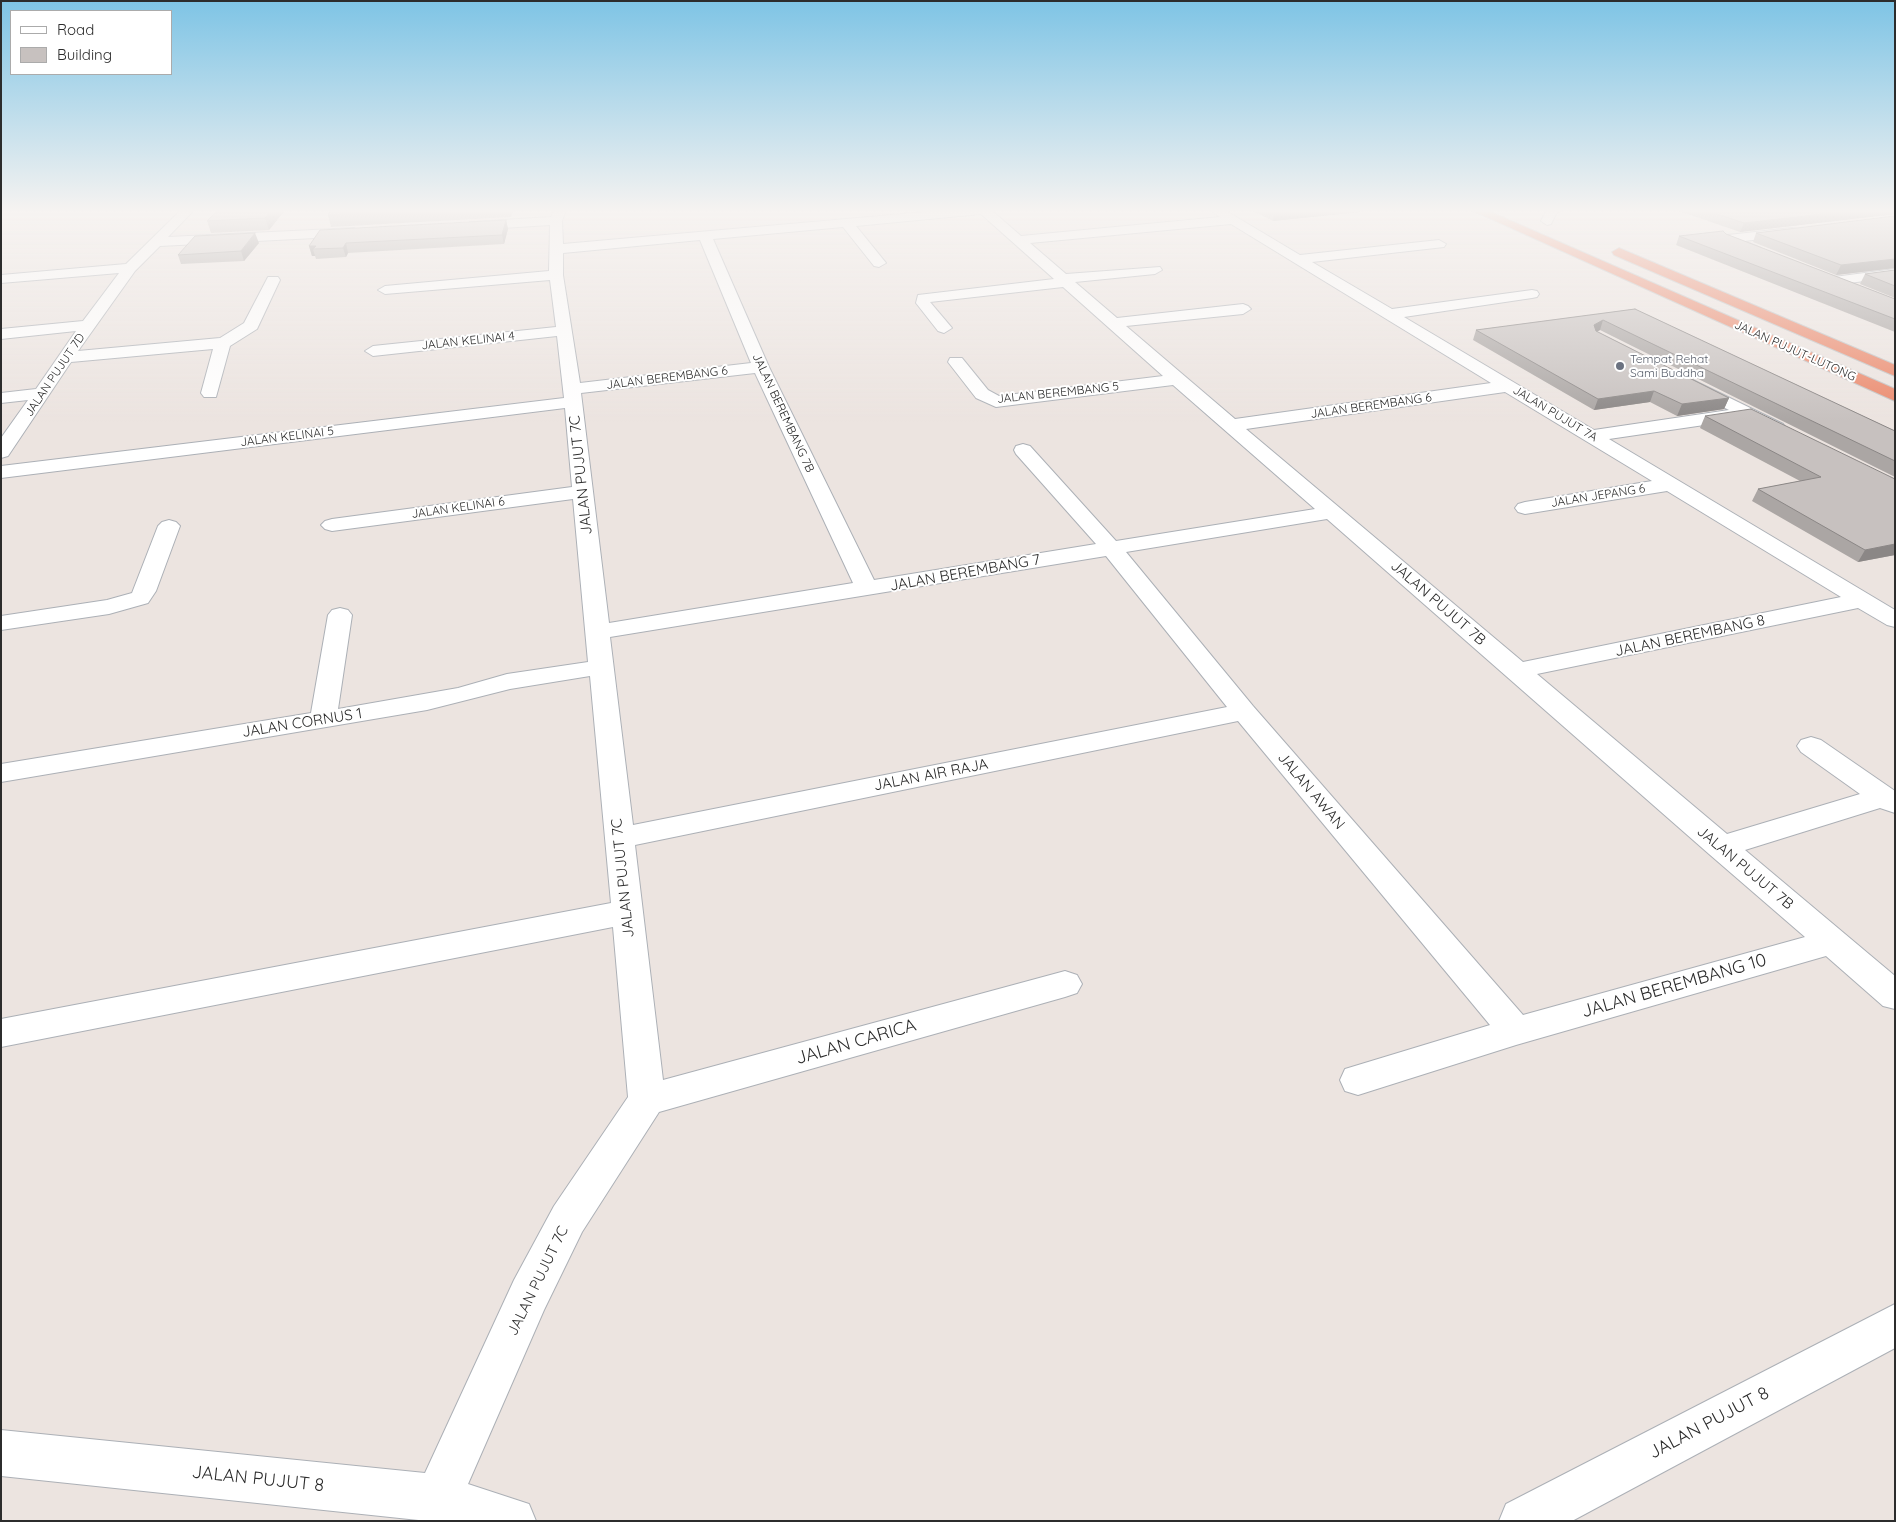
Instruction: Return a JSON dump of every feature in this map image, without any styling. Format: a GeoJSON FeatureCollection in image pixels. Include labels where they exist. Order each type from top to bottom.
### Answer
{"type":"FeatureCollection","features":[{"type":"Feature","properties":{"kind":"highway","name":"JALAN PUJUT-LUTONG"},"geometry":{"type":"LineString","coordinates":[[1636,280],[1895,396]]}},
{"type":"Feature","properties":{"kind":"highway","name":"JALAN PUJUT-LUTONG"},"geometry":{"type":"LineString","coordinates":[[1683,280],[1895,371]]}},
{"type":"Feature","properties":{"kind":"street","name":"JALAN PUJUT 7D"},"geometry":{"type":"LineString","coordinates":[[1,452],[121,280]]}},
{"type":"Feature","properties":{"kind":"street"},"geometry":{"type":"LineString","coordinates":[[67,357],[222,343],[239,335],[251,326],[273,280]]}},
{"type":"Feature","properties":{"kind":"street"},"geometry":{"type":"LineString","coordinates":[[385,290],[418,280]]}},
{"type":"Feature","properties":{"kind":"street","name":"JALAN PUJUT 7C"},"geometry":{"type":"LineString","coordinates":[[438,1498],[529,1295],[568,1219],[647,1100],[583,492],[564,331],[560,280]]}},
{"type":"Feature","properties":{"kind":"street","name":"JALAN BEREMBANG 7B"},"geometry":{"type":"LineString","coordinates":[[723,280],[761,367],[867,589]]}},
{"type":"Feature","properties":{"kind":"street"},"geometry":{"type":"LineString","coordinates":[[944,328],[923,303],[923,298],[1064,280]]}},
{"type":"Feature","properties":{"kind":"street","name":"JALAN PUJUT 7B"},"geometry":{"type":"LineString","coordinates":[[1064,280],[1895,996]]}},
{"type":"Feature","properties":{"kind":"street","name":"JALAN PUJUT 7A"},"geometry":{"type":"LineString","coordinates":[[1333,280],[1895,620]]}},
{"type":"Feature","properties":{"kind":"street"},"geometry":{"type":"LineString","coordinates":[[1829,280],[1860,292]]}},
{"type":"Feature","properties":{"kind":"street"},"geometry":{"type":"LineString","coordinates":[[1390,314],[1532,294]]}},
{"type":"Feature","properties":{"kind":"street"},"geometry":{"type":"LineString","coordinates":[[1114,323],[1242,309]]}},
{"type":"Feature","properties":{"kind":"street"},"geometry":{"type":"LineString","coordinates":[[1,334],[88,325]]}},
{"type":"Feature","properties":{"kind":"street","name":"JALAN KELINAI 4"},"geometry":{"type":"LineString","coordinates":[[373,351],[564,331]]}},
{"type":"Feature","properties":{"kind":"street"},"geometry":{"type":"LineString","coordinates":[[210,393],[222,343]]}},
{"type":"Feature","properties":{"kind":"street","name":"JALAN BEREMBANG 5"},"geometry":{"type":"LineString","coordinates":[[956,362],[982,394],[996,402],[1177,379]]}},
{"type":"Feature","properties":{"kind":"street","name":"JALAN BEREMBANG 6"},"geometry":{"type":"LineString","coordinates":[[572,396],[761,367]]}},
{"type":"Feature","properties":{"kind":"street"},"geometry":{"type":"LineString","coordinates":[[1678,377],[1791,434]]}},
{"type":"Feature","properties":{"kind":"street","name":"JALAN BEREMBANG 6"},"geometry":{"type":"LineString","coordinates":[[1232,425],[1509,386]]}},
{"type":"Feature","properties":{"kind":"street"},"geometry":{"type":"LineString","coordinates":[[1,398],[42,393]]}},
{"type":"Feature","properties":{"kind":"street","name":"JALAN KELINAI 5"},"geometry":{"type":"LineString","coordinates":[[1,472],[572,396]]}},
{"type":"Feature","properties":{"kind":"street"},"geometry":{"type":"LineString","coordinates":[[1593,436],[1748,413]]}},
{"type":"Feature","properties":{"kind":"street","name":"JALAN AWAN"},"geometry":{"type":"LineString","coordinates":[[1024,450],[1111,548],[1244,712],[1516,1031]]}},
{"type":"Feature","properties":{"kind":"street","name":"JALAN JEPANG 6"},"geometry":{"type":"LineString","coordinates":[[1525,508],[1672,484]]}},
{"type":"Feature","properties":{"kind":"street","name":"JALAN KELINAI 6"},"geometry":{"type":"LineString","coordinates":[[332,525],[583,492]]}},
{"type":"Feature","properties":{"kind":"street","name":"JALAN BEREMBANG 7"},"geometry":{"type":"LineString","coordinates":[[597,632],[1332,512]]}},
{"type":"Feature","properties":{"kind":"street"},"geometry":{"type":"LineString","coordinates":[[1,623],[109,607],[140,598],[146,591],[169,526]]}},
{"type":"Feature","properties":{"kind":"street","name":"JALAN BEREMBANG 8"},"geometry":{"type":"LineString","coordinates":[[1518,671],[1862,600]]}},
{"type":"Feature","properties":{"kind":"street"},"geometry":{"type":"LineString","coordinates":[[322,720],[340,615]]}},
{"type":"Feature","properties":{"kind":"street","name":"JALAN CORNUS 1"},"geometry":{"type":"LineString","coordinates":[[1,773],[427,702],[462,695],[506,682],[601,667]]}},
{"type":"Feature","properties":{"kind":"street","name":"JALAN AIR RAJA"},"geometry":{"type":"LineString","coordinates":[[619,838],[1244,712]]}},
{"type":"Feature","properties":{"kind":"street"},"geometry":{"type":"LineString","coordinates":[[1811,746],[1889,801]]}},
{"type":"Feature","properties":{"kind":"street"},"geometry":{"type":"LineString","coordinates":[[1720,847],[1889,801]]}},
{"type":"Feature","properties":{"kind":"street"},"geometry":{"type":"LineString","coordinates":[[1,1033],[627,912]]}},
{"type":"Feature","properties":{"kind":"street","name":"JALAN BEREMBANG 10"},"geometry":{"type":"LineString","coordinates":[[1358,1080],[1516,1031],[1831,942]]}},
{"type":"Feature","properties":{"kind":"street","name":"JALAN CARICA"},"geometry":{"type":"LineString","coordinates":[[647,1100],[1065,984]]}},
{"type":"Feature","properties":{"kind":"street","name":"JALAN PUJUT 8"},"geometry":{"type":"LineString","coordinates":[[1528,1520],[1895,1325]]}},
{"type":"Feature","properties":{"kind":"street","name":"JALAN PUJUT 8"},"geometry":{"type":"LineString","coordinates":[[1,1453],[438,1498],[512,1521]]}},
{"type":"Feature","properties":{"kind":"building"},"geometry":{"type":"Polygon","coordinates":[[[1794,280],[1846,280],[1895,299],[1895,319],[1794,280]]]}},
{"type":"Feature","properties":{"kind":"building"},"geometry":{"type":"Polygon","coordinates":[[[1880,280],[1895,280],[1895,286],[1880,280]]]}},
{"type":"Feature","properties":{"kind":"building"},"geometry":{"type":"Polygon","coordinates":[[[1635,309],[1895,431],[1895,461],[1603,320],[1594,325],[1596,331],[1729,398],[1682,404],[1654,391],[1598,399],[1476,330],[1635,309]]]}},
{"type":"Feature","properties":{"kind":"building"},"geometry":{"type":"Polygon","coordinates":[[[1751,409],[1895,479],[1895,544],[1865,550],[1758,489],[1821,477],[1705,416],[1751,409]]]}},
{"type":"Feature","properties":{"kind":"place","name":"Tempat Rehat Sami Buddha"},"geometry":{"type":"Point","coordinates":[1620,366]}}]}
